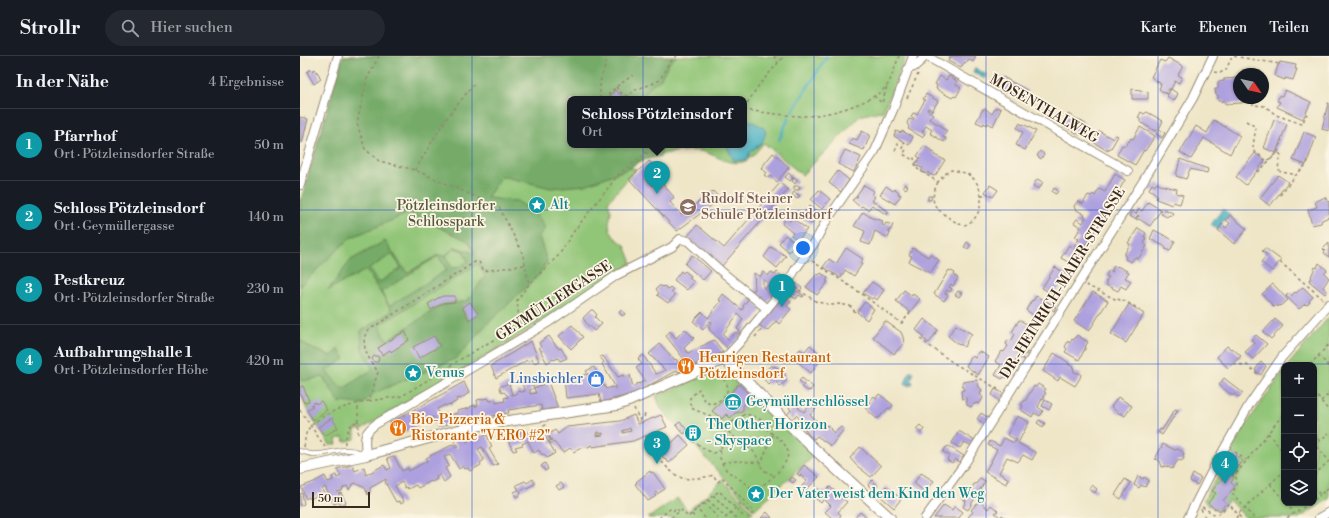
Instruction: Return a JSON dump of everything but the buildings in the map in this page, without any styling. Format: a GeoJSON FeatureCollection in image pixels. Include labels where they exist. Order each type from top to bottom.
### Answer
{"type":"FeatureCollection","features":[{"type":"Feature","properties":{"kind":"street"},"geometry":{"type":"LineString","coordinates":[[300,185],[303,167],[338,56]]}},
{"type":"Feature","properties":{"kind":"street"},"geometry":{"type":"LineString","coordinates":[[300,469],[366,455],[474,426],[618,405],[724,359],[788,284],[794,270],[816,242],[825,223],[875,151],[885,130],[913,56]]}},
{"type":"Feature","properties":{"kind":"street","name":"MOSENTHALWEG"},"geometry":{"type":"LineString","coordinates":[[908,69],[914,67],[926,56],[1128,171]]}},
{"type":"Feature","properties":{"kind":"street","name":"DR.-HEINRICH-MAIER-STRASSE"},"geometry":{"type":"LineString","coordinates":[[925,518],[965,463],[1144,180],[1193,98],[1213,56]]}},
{"type":"Feature","properties":{"kind":"street","name":"GEYMÜLLERGASSE"},"geometry":{"type":"LineString","coordinates":[[366,455],[365,436],[368,430],[376,424],[549,322],[617,275],[672,247],[680,239],[688,240],[721,271],[767,310]]}},
{"type":"Feature","properties":{"kind":"street"},"geometry":{"type":"LineString","coordinates":[[1188,518],[1198,506],[1249,405],[1282,357],[1329,304]]}},
{"type":"Feature","properties":{"kind":"street"},"geometry":{"type":"LineString","coordinates":[[724,359],[810,445],[890,518]]}},
{"type":"Feature","properties":{"kind":"street"},"geometry":{"type":"LineString","coordinates":[[1319,518],[1329,512]]}},
{"type":"Feature","properties":{"kind":"lane"},"geometry":{"type":"LineString","coordinates":[[300,451],[310,454],[318,454],[347,448],[366,455]]}},
{"type":"Feature","properties":{"kind":"path"},"geometry":{"type":"LineString","coordinates":[[378,56],[367,79],[358,123],[365,149],[379,161],[415,170],[499,207],[520,250],[529,284]]}},
{"type":"Feature","properties":{"kind":"path"},"geometry":{"type":"LineString","coordinates":[[600,96],[600,82],[608,56]]}},
{"type":"Feature","properties":{"kind":"path"},"geometry":{"type":"LineString","coordinates":[[626,96],[637,88],[660,80],[669,63],[677,56]]}},
{"type":"Feature","properties":{"kind":"path"},"geometry":{"type":"LineString","coordinates":[[774,56],[778,63]]}},
{"type":"Feature","properties":{"kind":"path"},"geometry":{"type":"LineString","coordinates":[[747,104],[759,84],[784,56]]}},
{"type":"Feature","properties":{"kind":"path"},"geometry":{"type":"LineString","coordinates":[[882,103],[899,56]]}},
{"type":"Feature","properties":{"kind":"path"},"geometry":{"type":"LineString","coordinates":[[1207,70],[1220,73],[1226,70],[1232,56],[1280,64]]}},
{"type":"Feature","properties":{"kind":"path"},"geometry":{"type":"LineString","coordinates":[[608,96],[616,87],[633,75]]}},
{"type":"Feature","properties":{"kind":"path"},"geometry":{"type":"LineString","coordinates":[[415,170],[446,119],[474,84]]}},
{"type":"Feature","properties":{"kind":"path"},"geometry":{"type":"LineString","coordinates":[[747,109],[800,116],[816,115],[854,107],[874,96],[887,86]]}},
{"type":"Feature","properties":{"kind":"path"},"geometry":{"type":"LineString","coordinates":[[616,87],[624,96]]}},
{"type":"Feature","properties":{"kind":"path"},"geometry":{"type":"LineString","coordinates":[[874,96],[886,106]]}},
{"type":"Feature","properties":{"kind":"path"},"geometry":{"type":"LineString","coordinates":[[1253,104],[1265,106],[1276,115],[1302,124],[1307,114]]}},
{"type":"Feature","properties":{"kind":"path"},"geometry":{"type":"LineString","coordinates":[[1246,121],[1256,128],[1253,146],[1254,151],[1267,161],[1278,152]]}},
{"type":"Feature","properties":{"kind":"path"},"geometry":{"type":"LineString","coordinates":[[895,152],[900,139]]}},
{"type":"Feature","properties":{"kind":"path"},"geometry":{"type":"LineString","coordinates":[[1258,172],[1278,152],[1282,140]]}},
{"type":"Feature","properties":{"kind":"path"},"geometry":{"type":"LineString","coordinates":[[902,149],[904,142]]}},
{"type":"Feature","properties":{"kind":"path"},"geometry":{"type":"LineString","coordinates":[[646,154],[647,148]]}},
{"type":"Feature","properties":{"kind":"path"},"geometry":{"type":"LineString","coordinates":[[304,447],[306,435],[311,427],[332,412],[369,401],[402,396],[469,354],[510,332],[519,320],[517,300],[529,284],[559,255],[574,231],[619,174],[646,154],[670,148]]}},
{"type":"Feature","properties":{"kind":"path"},"geometry":{"type":"LineString","coordinates":[[906,150],[903,154],[913,160],[914,158],[916,168],[938,182]]}},
{"type":"Feature","properties":{"kind":"path"},"geometry":{"type":"LineString","coordinates":[[1278,152],[1281,154],[1278,169],[1279,172],[1296,175]]}},
{"type":"Feature","properties":{"kind":"path"},"geometry":{"type":"LineString","coordinates":[[1280,195],[1306,165],[1308,159]]}},
{"type":"Feature","properties":{"kind":"path"},"geometry":{"type":"LineString","coordinates":[[951,170],[967,174],[974,180],[981,196],[980,209],[975,218],[965,225],[958,224],[942,213],[934,204],[933,196],[938,182],[951,170]]}},
{"type":"Feature","properties":{"kind":"path"},"geometry":{"type":"LineString","coordinates":[[981,196],[985,195],[986,193]]}},
{"type":"Feature","properties":{"kind":"path"},"geometry":{"type":"LineString","coordinates":[[810,260],[859,292],[901,323],[912,310]]}},
{"type":"Feature","properties":{"kind":"path"},"geometry":{"type":"LineString","coordinates":[[369,401],[378,372],[364,351],[366,331],[475,262],[479,262],[484,271],[524,265]]}},
{"type":"Feature","properties":{"kind":"path"},"geometry":{"type":"LineString","coordinates":[[1280,262],[1329,304]]}},
{"type":"Feature","properties":{"kind":"path"},"geometry":{"type":"LineString","coordinates":[[1086,285],[1114,299],[1121,299],[1139,309]]}},
{"type":"Feature","properties":{"kind":"path"},"geometry":{"type":"LineString","coordinates":[[792,286],[817,302],[850,306],[856,314]]}},
{"type":"Feature","properties":{"kind":"path"},"geometry":{"type":"LineString","coordinates":[[920,339],[952,362],[1008,396]]}},
{"type":"Feature","properties":{"kind":"path"},"geometry":{"type":"LineString","coordinates":[[1313,362],[1329,344]]}},
{"type":"Feature","properties":{"kind":"path"},"geometry":{"type":"LineString","coordinates":[[1318,356],[1329,368]]}},
{"type":"Feature","properties":{"kind":"path"},"geometry":{"type":"LineString","coordinates":[[1325,363],[1329,365]]}},
{"type":"Feature","properties":{"kind":"path"},"geometry":{"type":"LineString","coordinates":[[1234,364],[1247,365],[1266,381]]}},
{"type":"Feature","properties":{"kind":"path"},"geometry":{"type":"LineString","coordinates":[[723,379],[728,388],[725,396],[717,402],[712,404],[708,403],[704,400],[699,389],[690,398],[690,404],[694,409],[708,415],[755,453],[759,464],[765,471],[775,475]]}},
{"type":"Feature","properties":{"kind":"path"},"geometry":{"type":"LineString","coordinates":[[1321,400],[1329,394]]}},
{"type":"Feature","properties":{"kind":"path"},"geometry":{"type":"LineString","coordinates":[[1317,395],[1329,411]]}},
{"type":"Feature","properties":{"kind":"path"},"geometry":{"type":"LineString","coordinates":[[631,400],[641,423]]}},
{"type":"Feature","properties":{"kind":"path"},"geometry":{"type":"LineString","coordinates":[[358,404],[358,435]]}},
{"type":"Feature","properties":{"kind":"path"},"geometry":{"type":"LineString","coordinates":[[300,410],[325,447]]}},
{"type":"Feature","properties":{"kind":"path"},"geometry":{"type":"LineString","coordinates":[[639,419],[644,418],[646,413]]}},
{"type":"Feature","properties":{"kind":"path"},"geometry":{"type":"LineString","coordinates":[[724,428],[745,414],[758,418],[773,435],[780,439],[784,444],[788,454],[785,464],[764,485],[755,490],[750,488],[747,484],[727,471],[720,458],[722,441],[728,432]]}},
{"type":"Feature","properties":{"kind":"path"},"geometry":{"type":"LineString","coordinates":[[1254,518],[1232,493],[1236,487],[1236,474],[1281,417]]}},
{"type":"Feature","properties":{"kind":"path"},"geometry":{"type":"LineString","coordinates":[[345,444],[344,440],[348,434],[348,429],[352,424],[358,421]]}},
{"type":"Feature","properties":{"kind":"path"},"geometry":{"type":"LineString","coordinates":[[541,426],[551,440]]}},
{"type":"Feature","properties":{"kind":"path"},"geometry":{"type":"LineString","coordinates":[[1268,433],[1281,449]]}},
{"type":"Feature","properties":{"kind":"path"},"geometry":{"type":"LineString","coordinates":[[1317,443],[1329,433]]}},
{"type":"Feature","properties":{"kind":"path"},"geometry":{"type":"LineString","coordinates":[[759,464],[762,461],[773,435]]}},
{"type":"Feature","properties":{"kind":"path"},"geometry":{"type":"LineString","coordinates":[[646,436],[647,440],[668,467],[680,477],[684,479],[693,479],[699,477],[710,477],[714,475],[718,482],[723,478],[754,512],[747,518]]}},
{"type":"Feature","properties":{"kind":"path"},"geometry":{"type":"LineString","coordinates":[[647,440],[657,436]]}},
{"type":"Feature","properties":{"kind":"path"},"geometry":{"type":"LineString","coordinates":[[690,436],[689,437],[694,442],[703,449],[713,453],[721,450]]}},
{"type":"Feature","properties":{"kind":"path"},"geometry":{"type":"LineString","coordinates":[[1317,438],[1320,441]]}},
{"type":"Feature","properties":{"kind":"path"},"geometry":{"type":"LineString","coordinates":[[1317,447],[1329,461],[1317,472]]}},
{"type":"Feature","properties":{"kind":"path"},"geometry":{"type":"LineString","coordinates":[[1235,452],[1246,460]]}},
{"type":"Feature","properties":{"kind":"path"},"geometry":{"type":"LineString","coordinates":[[722,463],[736,460],[759,464]]}},
{"type":"Feature","properties":{"kind":"path"},"geometry":{"type":"LineString","coordinates":[[1236,518],[1245,507],[1281,475]]}},
{"type":"Feature","properties":{"kind":"path"},"geometry":{"type":"LineString","coordinates":[[1270,484],[1281,497]]}},
{"type":"Feature","properties":{"kind":"path"},"geometry":{"type":"LineString","coordinates":[[1317,497],[1329,487]]}},
{"type":"Feature","properties":{"kind":"path"},"geometry":{"type":"LineString","coordinates":[[672,518],[682,510],[687,518],[722,488]]}},
{"type":"Feature","properties":{"kind":"path"},"geometry":{"type":"LineString","coordinates":[[1317,490],[1320,494]]}},
{"type":"Feature","properties":{"kind":"path"},"geometry":{"type":"LineString","coordinates":[[719,491],[744,517]]}},
{"type":"Feature","properties":{"kind":"path"},"geometry":{"type":"LineString","coordinates":[[714,495],[736,518]]}},
{"type":"Feature","properties":{"kind":"path"},"geometry":{"type":"LineString","coordinates":[[708,500],[726,518],[741,503],[749,512]]}},
{"type":"Feature","properties":{"kind":"path"},"geometry":{"type":"LineString","coordinates":[[704,503],[718,518]]}},
{"type":"Feature","properties":{"kind":"path"},"geometry":{"type":"LineString","coordinates":[[1198,506],[1217,514],[1222,513],[1229,504],[1241,518]]}},
{"type":"Feature","properties":{"kind":"path"},"geometry":{"type":"LineString","coordinates":[[1198,506],[1205,517]]}},
{"type":"Feature","properties":{"kind":"path"},"geometry":{"type":"LineString","coordinates":[[1288,506],[1294,513]]}},
{"type":"Feature","properties":{"kind":"path"},"geometry":{"type":"LineString","coordinates":[[1287,518],[1305,506]]}},
{"type":"Feature","properties":{"kind":"path"},"geometry":{"type":"LineString","coordinates":[[659,518],[670,509],[673,511],[676,508],[679,512]]}},
{"type":"Feature","properties":{"kind":"path"},"geometry":{"type":"LineString","coordinates":[[697,509],[705,518]]}},
{"type":"Feature","properties":{"kind":"path"},"geometry":{"type":"LineString","coordinates":[[692,514],[695,518]]}},
{"type":"Feature","properties":{"kind":"green space","name":"Pötzleinsdorfer Schlosspark"},"geometry":{"type":"Polygon","coordinates":[[[343,56],[906,56],[883,112],[880,111],[860,116],[802,175],[764,143],[752,157],[743,162],[737,163],[727,161],[706,152],[694,150],[664,154],[644,160],[630,168],[636,169],[608,202],[611,211],[609,223],[610,230],[614,237],[625,245],[632,263],[514,339],[362,429],[355,429],[355,439],[345,442],[343,437],[336,439],[337,444],[330,445],[307,410],[300,393],[300,203],[343,56]]]}},
{"type":"Feature","properties":{"kind":"green space"},"geometry":{"type":"Polygon","coordinates":[[[343,56],[677,56],[669,63],[660,80],[652,84],[643,96],[567,96],[567,148],[661,148],[661,156],[639,161],[630,168],[585,185],[551,188],[501,176],[487,198],[517,201],[537,214],[545,228],[539,237],[547,261],[538,276],[485,326],[457,358],[374,393],[362,404],[339,402],[323,377],[302,381],[300,377],[300,340],[311,348],[331,356],[338,351],[338,349],[345,359],[326,371],[343,389],[373,369],[362,350],[361,331],[392,311],[366,270],[328,290],[351,260],[385,241],[407,273],[438,255],[445,256],[455,247],[475,253],[468,241],[409,213],[350,238],[300,286],[300,203],[343,56]],[[454,248],[446,256],[452,268],[460,267],[468,261],[463,251],[454,248]],[[392,254],[369,269],[378,283],[401,268],[392,254]],[[438,256],[381,292],[389,306],[447,270],[438,256]],[[478,264],[379,325],[387,340],[442,305],[467,301],[485,276],[478,264]]]}},
{"type":"Feature","properties":{"kind":"green space"},"geometry":{"type":"Polygon","coordinates":[[[1329,317],[1329,499],[1299,518],[1246,518],[1229,500],[1220,511],[1216,510],[1204,501],[1209,489],[1234,457],[1231,452],[1246,425],[1281,374],[1281,506],[1317,506],[1317,362],[1291,362],[1329,317]]]}},
{"type":"Feature","properties":{"kind":"green space"},"geometry":{"type":"Polygon","coordinates":[[[718,372],[727,377],[730,374],[744,388],[743,389],[737,385],[736,388],[712,411],[721,419],[726,414],[730,418],[735,413],[743,410],[743,405],[751,394],[815,455],[754,510],[661,409],[656,396],[703,376],[718,372]]]}},
{"type":"Feature","properties":{"kind":"green space"},"geometry":{"type":"Polygon","coordinates":[[[723,480],[753,512],[745,518],[648,518],[677,498],[688,511],[723,480]]]}},
{"type":"Feature","properties":{"kind":"water"},"geometry":{"type":"Polygon","coordinates":[[[975,68],[987,75],[985,79],[973,72],[975,68]]]}},
{"type":"Feature","properties":{"kind":"water"},"geometry":{"type":"Polygon","coordinates":[[[747,119],[764,128],[766,133],[762,143],[750,152],[748,158],[745,160],[734,161],[728,148],[747,148],[747,119]]]}},
{"type":"Feature","properties":{"kind":"water"},"geometry":{"type":"Polygon","coordinates":[[[1223,209],[1230,215],[1226,220],[1222,220],[1222,224],[1218,230],[1211,224],[1223,209]]]}},
{"type":"Feature","properties":{"kind":"water"},"geometry":{"type":"Polygon","coordinates":[[[910,371],[914,372],[911,381],[913,382],[910,386],[905,384],[910,371]]]}},
{"type":"Feature","properties":{"kind":"waterway"},"geometry":{"type":"LineString","coordinates":[[792,112],[827,56]]}},
{"type":"Feature","properties":{"kind":"waterway"},"geometry":{"type":"LineString","coordinates":[[779,140],[789,117]]}},
{"type":"Feature","properties":{"kind":"place","name":"Schloss Pötzleinsdorf"},"geometry":{"type":"Point","coordinates":[657,194]}},
{"type":"Feature","properties":{"kind":"place","name":"Alt"},"geometry":{"type":"Point","coordinates":[537,205]}},
{"type":"Feature","properties":{"kind":"place","name":"Rudolf Steiner Schule Pötzleinsdorf"},"geometry":{"type":"Point","coordinates":[688,207]}},
{"type":"Feature","properties":{"kind":"place","name":"Pfarrhof"},"geometry":{"type":"Point","coordinates":[782,307]}},
{"type":"Feature","properties":{"kind":"place","name":"Heurigen Restaurant Pötzleinsdorf"},"geometry":{"type":"Point","coordinates":[686,366]}},
{"type":"Feature","properties":{"kind":"place","name":"Venus"},"geometry":{"type":"Point","coordinates":[413,373]}},
{"type":"Feature","properties":{"kind":"place","name":"Linsbichler"},"geometry":{"type":"Point","coordinates":[596,379]}},
{"type":"Feature","properties":{"kind":"place","name":"Geymüllerschlössel"},"geometry":{"type":"Point","coordinates":[733,402]}},
{"type":"Feature","properties":{"kind":"place","name":"Bio-Pizzeria & Ristorante \"VERO #2\""},"geometry":{"type":"Point","coordinates":[398,428]}},
{"type":"Feature","properties":{"kind":"place","name":"The Other Horizon - Skyspace"},"geometry":{"type":"Point","coordinates":[693,433]}},
{"type":"Feature","properties":{"kind":"place","name":"Pestkreuz"},"geometry":{"type":"Point","coordinates":[657,464]}},
{"type":"Feature","properties":{"kind":"place","name":"Aufbahrungshalle 1"},"geometry":{"type":"Point","coordinates":[1225,484]}},
{"type":"Feature","properties":{"kind":"place","name":"Der Vater weist dem Kind den Weg"},"geometry":{"type":"Point","coordinates":[756,494]}}]}
